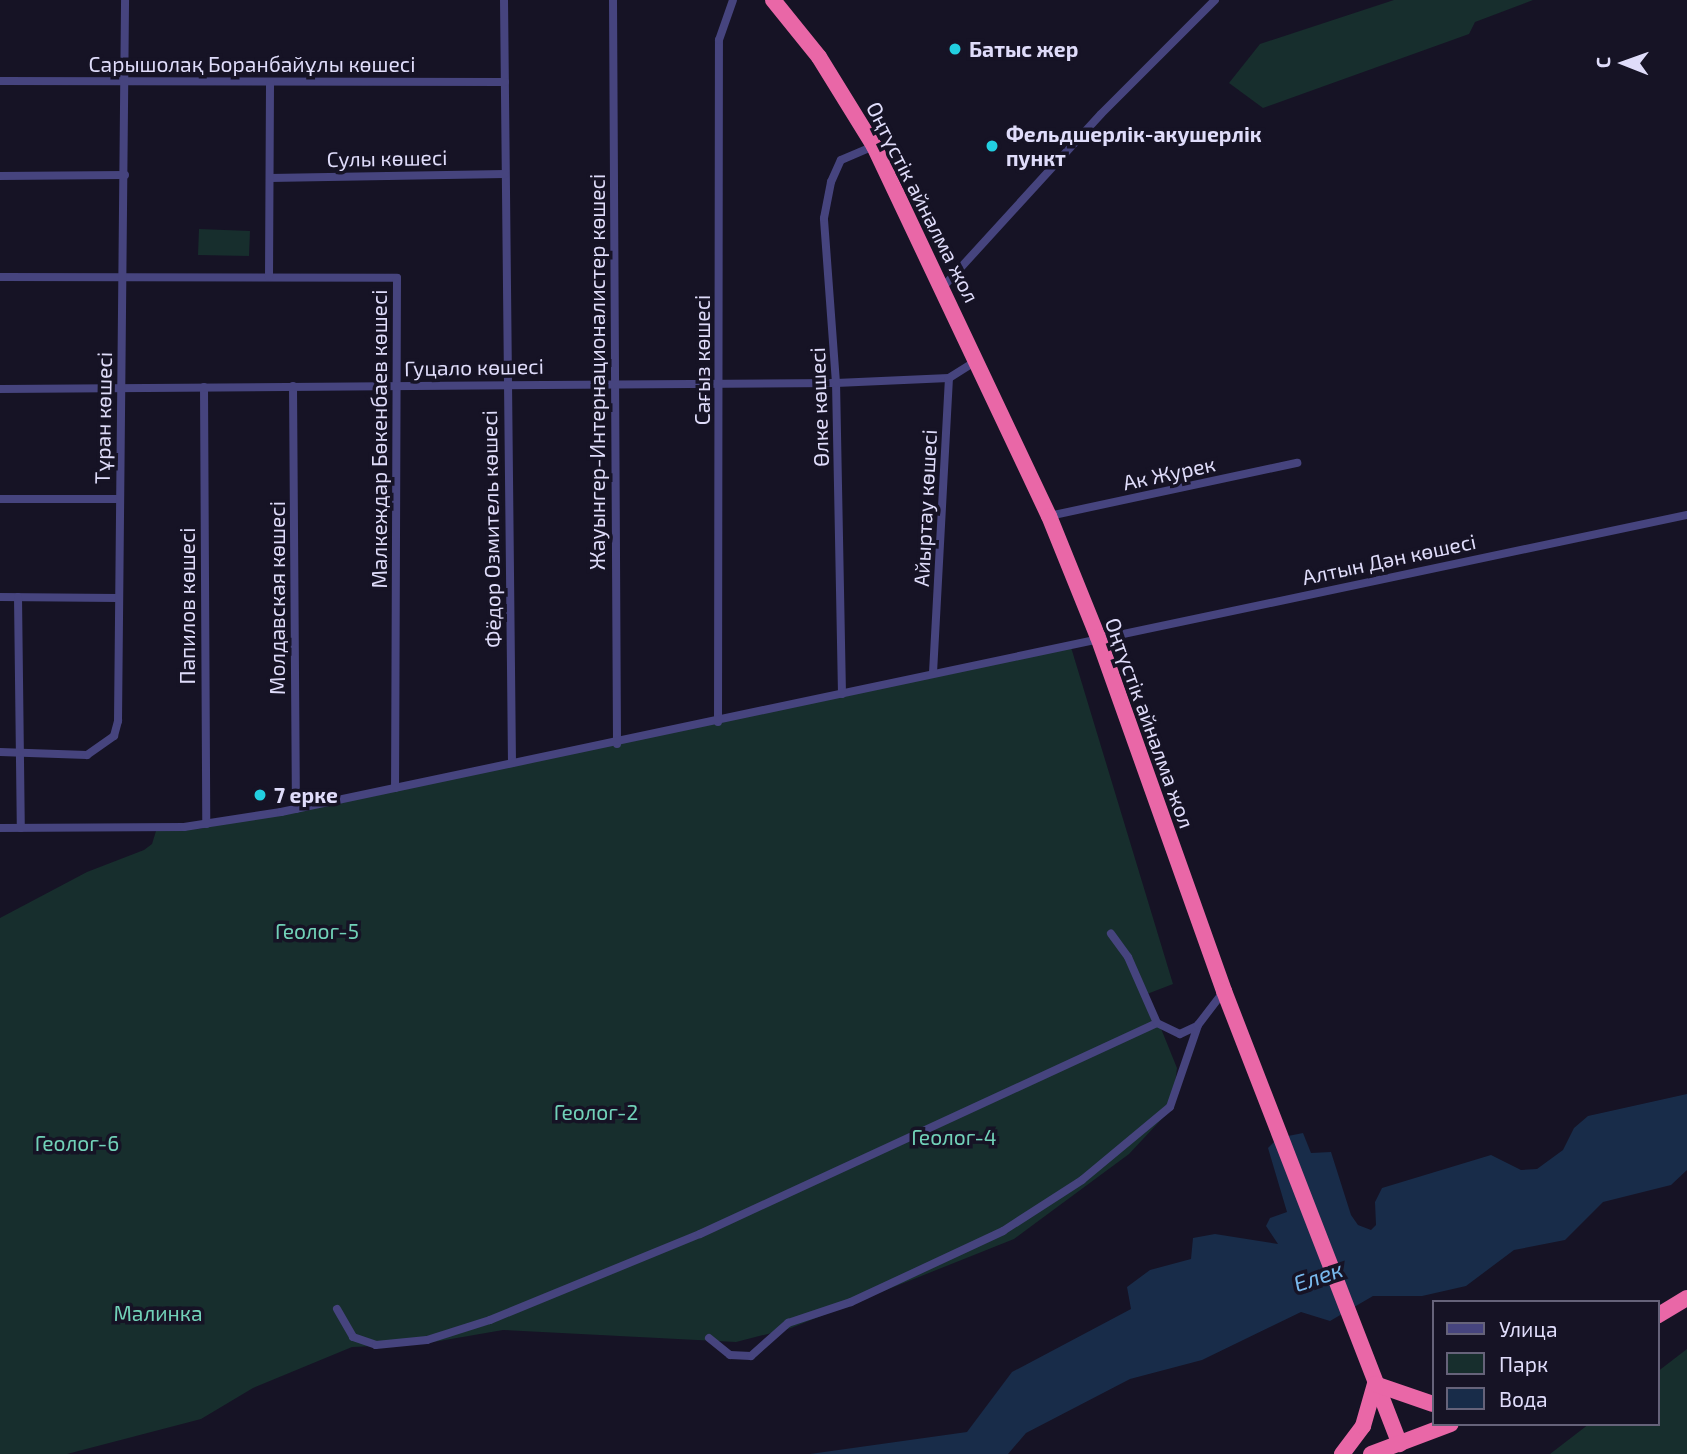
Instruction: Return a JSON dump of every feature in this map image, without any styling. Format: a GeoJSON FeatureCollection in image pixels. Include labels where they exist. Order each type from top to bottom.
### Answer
{"type":"FeatureCollection","features":[{"type":"Feature","properties":{"kind":"highway","name":"Оңтүстік айналма жол"},"geometry":{"type":"LineString","coordinates":[[773,0],[819,57],[874,146],[978,360],[1049,516],[1098,637],[1224,991],[1400,1444]]}},
{"type":"Feature","properties":{"kind":"highway"},"geometry":{"type":"LineString","coordinates":[[1659,1315],[1687,1298]]}},
{"type":"Feature","properties":{"kind":"highway"},"geometry":{"type":"LineString","coordinates":[[1342,1454],[1363,1426],[1374,1381],[1432,1404]]}},
{"type":"Feature","properties":{"kind":"highway"},"geometry":{"type":"LineString","coordinates":[[1371,1454],[1446,1426]]}},
{"type":"Feature","properties":{"kind":"street","name":"Тұран көшесі"},"geometry":{"type":"LineString","coordinates":[[20,753],[87,755],[114,736],[118,721],[125,0]]}},
{"type":"Feature","properties":{"kind":"street","name":"Фёдор Озмитель көшесі"},"geometry":{"type":"LineString","coordinates":[[504,0],[512,764]]}},
{"type":"Feature","properties":{"kind":"street","name":"Жауынгер-Интернационалистер көшесі"},"geometry":{"type":"LineString","coordinates":[[613,0],[617,744]]}},
{"type":"Feature","properties":{"kind":"street","name":"Сағыз көшесі"},"geometry":{"type":"LineString","coordinates":[[718,722],[719,40],[733,0]]}},
{"type":"Feature","properties":{"kind":"street"},"geometry":{"type":"LineString","coordinates":[[943,287],[1101,114],[1215,0]]}},
{"type":"Feature","properties":{"kind":"street","name":"Сарышолақ Боранбайұлы көшесі"},"geometry":{"type":"LineString","coordinates":[[0,81],[505,82]]}},
{"type":"Feature","properties":{"kind":"street"},"geometry":{"type":"LineString","coordinates":[[270,82],[270,277]]}},
{"type":"Feature","properties":{"kind":"street","name":"Өлке көшесі"},"geometry":{"type":"LineString","coordinates":[[842,694],[836,383],[826,199],[845,155],[874,146]]}},
{"type":"Feature","properties":{"kind":"street","name":"Сулы көшесі"},"geometry":{"type":"LineString","coordinates":[[270,178],[505,174]]}},
{"type":"Feature","properties":{"kind":"street"},"geometry":{"type":"LineString","coordinates":[[0,176],[125,175]]}},
{"type":"Feature","properties":{"kind":"street","name":"Малкеждар Бөкенбаев көшесі"},"geometry":{"type":"LineString","coordinates":[[0,277],[397,278],[395,788]]}},
{"type":"Feature","properties":{"kind":"street"},"geometry":{"type":"LineString","coordinates":[[949,378],[978,360]]}},
{"type":"Feature","properties":{"kind":"street","name":"Гуцало көшесі"},"geometry":{"type":"LineString","coordinates":[[0,389],[614,382],[836,383],[949,378]]}},
{"type":"Feature","properties":{"kind":"street","name":"Айыртау көшесі"},"geometry":{"type":"LineString","coordinates":[[933,673],[949,378]]}},
{"type":"Feature","properties":{"kind":"street","name":"Папилов көшесі"},"geometry":{"type":"LineString","coordinates":[[204,387],[206,824]]}},
{"type":"Feature","properties":{"kind":"street","name":"Молдавская көшесі"},"geometry":{"type":"LineString","coordinates":[[293,387],[296,809]]}},
{"type":"Feature","properties":{"kind":"street","name":"Ак Журек"},"geometry":{"type":"LineString","coordinates":[[1049,516],[1297,463]]}},
{"type":"Feature","properties":{"kind":"street"},"geometry":{"type":"LineString","coordinates":[[0,499],[119,499]]}},
{"type":"Feature","properties":{"kind":"street","name":"Алтын Дән көшесі"},"geometry":{"type":"LineString","coordinates":[[0,828],[206,824],[296,809],[617,744],[1098,637],[1687,515]]}},
{"type":"Feature","properties":{"kind":"street"},"geometry":{"type":"LineString","coordinates":[[0,597],[118,598]]}},
{"type":"Feature","properties":{"kind":"street"},"geometry":{"type":"LineString","coordinates":[[18,597],[21,828]]}},
{"type":"Feature","properties":{"kind":"street"},"geometry":{"type":"LineString","coordinates":[[0,752],[20,753]]}},
{"type":"Feature","properties":{"kind":"street"},"geometry":{"type":"LineString","coordinates":[[1111,934],[1128,957],[1157,1023],[1180,1034],[1198,1025]]}},
{"type":"Feature","properties":{"kind":"street"},"geometry":{"type":"LineString","coordinates":[[709,1338],[730,1356],[751,1356],[788,1323],[851,1302],[1014,1225],[1092,1172],[1170,1107],[1198,1025],[1224,991]]}},
{"type":"Feature","properties":{"kind":"street"},"geometry":{"type":"LineString","coordinates":[[337,1309],[353,1337],[376,1345],[427,1340],[466,1329],[700,1234],[1157,1023]]}},
{"type":"Feature","properties":{"kind":"green space"},"geometry":{"type":"Polygon","coordinates":[[[1394,0],[1533,0],[1475,22],[1469,34],[1263,108],[1229,83],[1260,44],[1394,0]]]}},
{"type":"Feature","properties":{"kind":"green space"},"geometry":{"type":"Polygon","coordinates":[[[199,229],[250,231],[249,256],[198,255],[199,229]]]}},
{"type":"Feature","properties":{"kind":"green space"},"geometry":{"type":"Polygon","coordinates":[[[1070,644],[1173,984],[1147,994],[1177,1068],[1172,1108],[1129,1154],[1014,1239],[791,1328],[736,1342],[503,1330],[422,1344],[352,1347],[253,1388],[201,1419],[67,1454],[0,1454],[0,918],[87,872],[144,850],[152,844],[156,831],[199,829],[1070,644]]]}},
{"type":"Feature","properties":{"kind":"green space"},"geometry":{"type":"Polygon","coordinates":[[[1687,1349],[1687,1454],[1550,1454],[1586,1426],[1659,1426],[1659,1370],[1687,1349]]]}},
{"type":"Feature","properties":{"kind":"water","name":"Елек"},"geometry":{"type":"Polygon","coordinates":[[[1687,1094],[1687,1170],[1671,1185],[1603,1202],[1565,1240],[1514,1250],[1466,1286],[1422,1296],[1373,1296],[1330,1321],[1301,1312],[1202,1360],[1130,1379],[1026,1433],[1008,1454],[810,1454],[967,1432],[1012,1372],[1131,1309],[1127,1287],[1150,1270],[1191,1259],[1193,1238],[1215,1234],[1278,1244],[1266,1226],[1270,1218],[1287,1212],[1268,1148],[1278,1138],[1303,1133],[1311,1153],[1331,1152],[1351,1215],[1358,1225],[1371,1230],[1376,1225],[1375,1202],[1382,1188],[1491,1155],[1521,1170],[1537,1169],[1563,1150],[1574,1128],[1588,1116],[1687,1094]]]}},
{"type":"Feature","properties":{"kind":"place","name":"Батыс жер"},"geometry":{"type":"Point","coordinates":[955,49]}},
{"type":"Feature","properties":{"kind":"place","name":"Фельдшерлік-акушерлік пункт"},"geometry":{"type":"Point","coordinates":[992,146]}},
{"type":"Feature","properties":{"kind":"place","name":"7 ерке"},"geometry":{"type":"Point","coordinates":[260,795]}},
{"type":"Feature","properties":{"kind":"park label","name":"Геолог-5"},"geometry":{"type":"Point","coordinates":[317,931]}},
{"type":"Feature","properties":{"kind":"park label","name":"Геолог-2"},"geometry":{"type":"Point","coordinates":[596,1112]}},
{"type":"Feature","properties":{"kind":"park label","name":"Геолог-4"},"geometry":{"type":"Point","coordinates":[954,1137]}},
{"type":"Feature","properties":{"kind":"park label","name":"Геолог-6"},"geometry":{"type":"Point","coordinates":[77,1143]}},
{"type":"Feature","properties":{"kind":"park label","name":"Малинка"},"geometry":{"type":"Point","coordinates":[158,1313]}}]}
